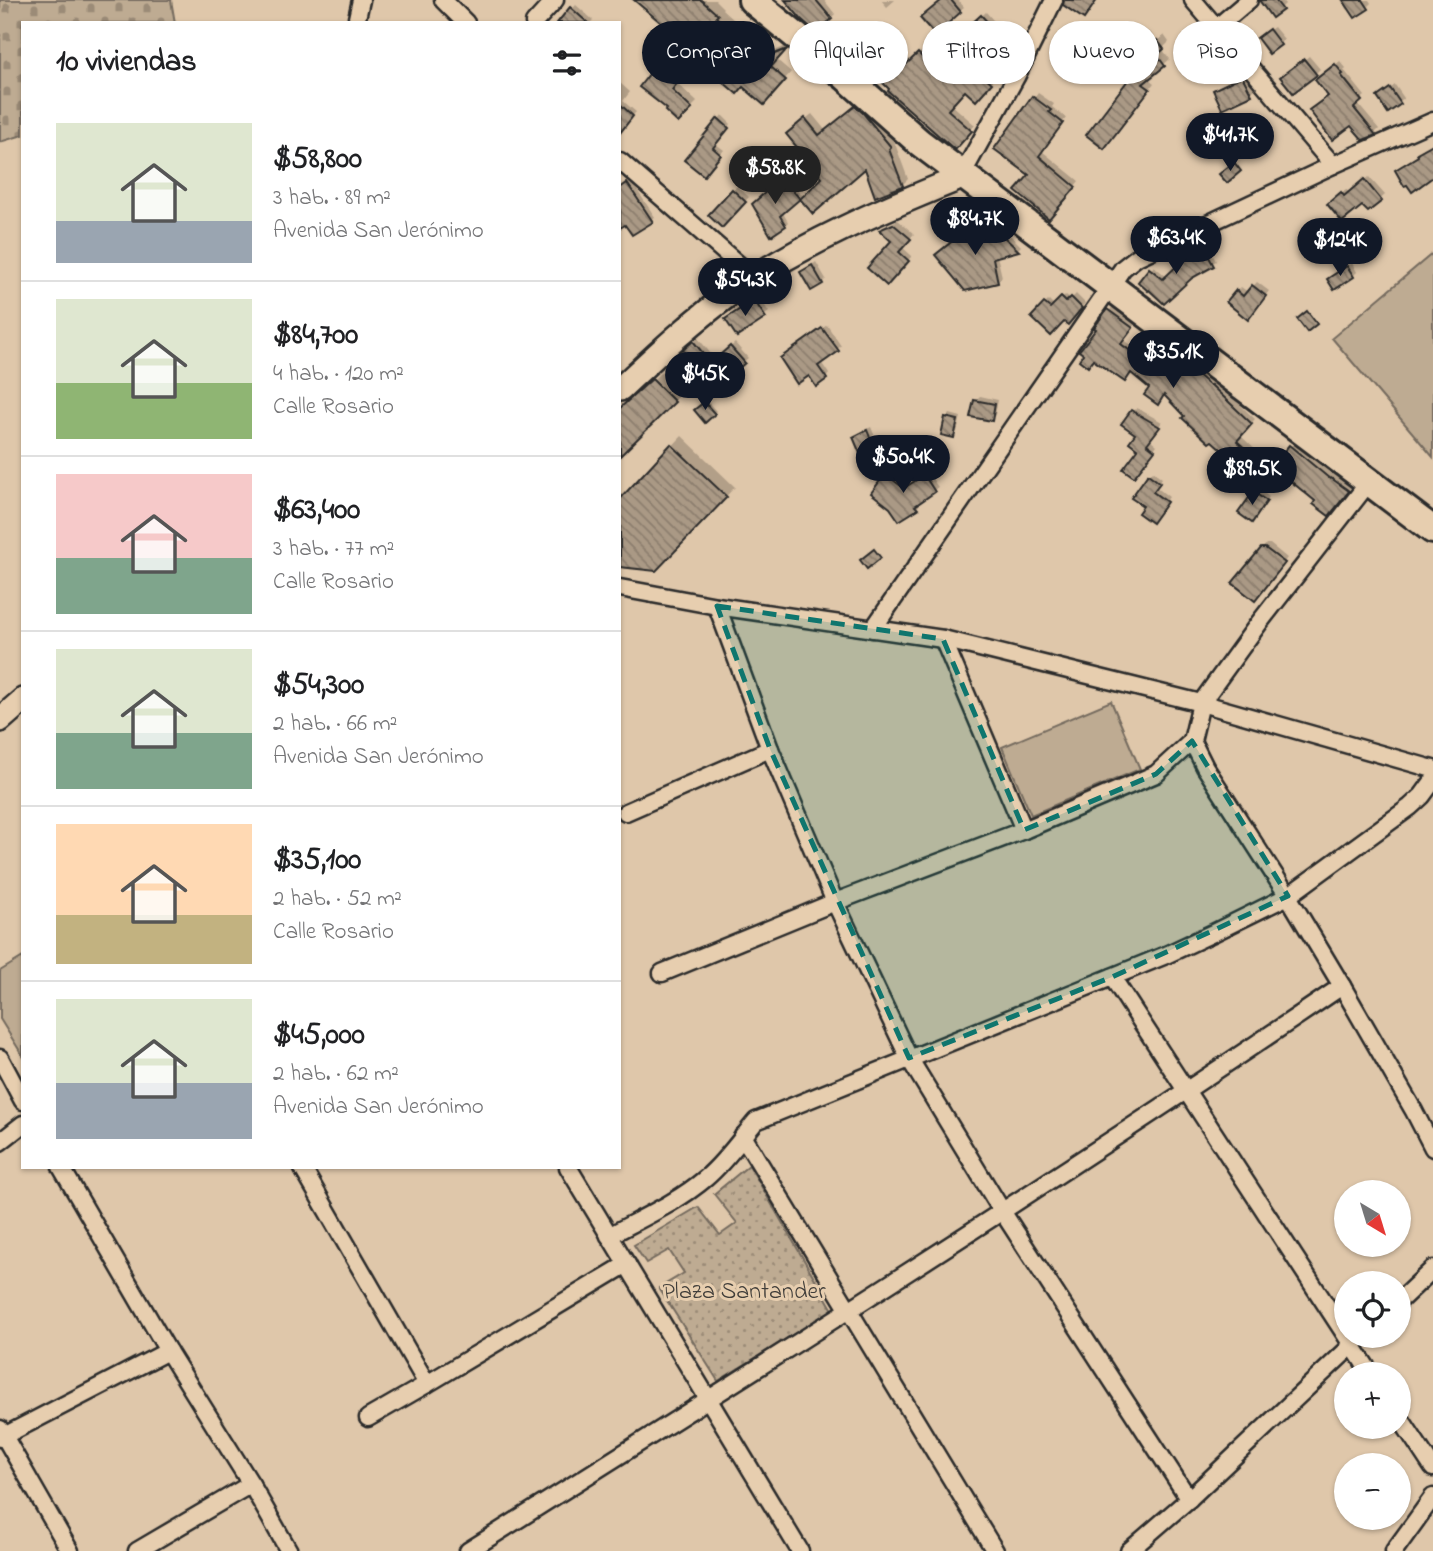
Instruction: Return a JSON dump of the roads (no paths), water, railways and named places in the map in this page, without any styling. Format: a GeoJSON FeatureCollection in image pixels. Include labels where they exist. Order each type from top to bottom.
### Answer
{"type":"FeatureCollection","features":[{"type":"Feature","properties":{"kind":"main road"},"geometry":{"type":"LineString","coordinates":[[752,0],[846,77],[919,142],[1433,530]]}},
{"type":"Feature","properties":{"kind":"street"},"geometry":{"type":"LineString","coordinates":[[356,21],[361,0]]}},
{"type":"Feature","properties":{"kind":"street"},"geometry":{"type":"LineString","coordinates":[[443,0],[464,21]]}},
{"type":"Feature","properties":{"kind":"street"},"geometry":{"type":"LineString","coordinates":[[536,21],[555,0]]}},
{"type":"Feature","properties":{"kind":"street"},"geometry":{"type":"LineString","coordinates":[[621,388],[701,316],[754,278],[861,220],[962,175],[1055,0]]}},
{"type":"Feature","properties":{"kind":"street"},"geometry":{"type":"LineString","coordinates":[[1193,0],[1210,21]]}},
{"type":"Feature","properties":{"kind":"street"},"geometry":{"type":"LineString","coordinates":[[1224,21],[1249,0]]}},
{"type":"Feature","properties":{"kind":"street"},"geometry":{"type":"LineString","coordinates":[[1262,82],[1333,165]]}},
{"type":"Feature","properties":{"kind":"street"},"geometry":{"type":"LineString","coordinates":[[873,629],[1123,268],[1137,257],[1433,121]]}},
{"type":"Feature","properties":{"kind":"street"},"geometry":{"type":"LineString","coordinates":[[621,162],[754,278]]}},
{"type":"Feature","properties":{"kind":"street"},"geometry":{"type":"LineString","coordinates":[[662,973],[835,902],[1024,830],[1156,774],[1192,741],[1201,703],[1259,623],[1369,482]]}},
{"type":"Feature","properties":{"kind":"street"},"geometry":{"type":"LineString","coordinates":[[621,589],[943,639],[1201,703],[1433,769]]}},
{"type":"Feature","properties":{"kind":"street"},"geometry":{"type":"LineString","coordinates":[[718,606],[770,749],[835,902],[909,1058],[1002,1211],[1189,1499]]}},
{"type":"Feature","properties":{"kind":"street"},"geometry":{"type":"LineString","coordinates":[[943,639],[1024,830]]}},
{"type":"Feature","properties":{"kind":"street"},"geometry":{"type":"LineString","coordinates":[[0,720],[21,702]]}},
{"type":"Feature","properties":{"kind":"street"},"geometry":{"type":"LineString","coordinates":[[1192,741],[1425,1118],[1433,1149]]}},
{"type":"Feature","properties":{"kind":"street"},"geometry":{"type":"LineString","coordinates":[[626,812],[770,749]]}},
{"type":"Feature","properties":{"kind":"street"},"geometry":{"type":"LineString","coordinates":[[609,1236],[682,1196],[707,1177],[756,1121],[1166,955],[1287,896],[1410,807],[1433,781]]}},
{"type":"Feature","properties":{"kind":"street"},"geometry":{"type":"LineString","coordinates":[[1112,977],[1334,1306]]}},
{"type":"Feature","properties":{"kind":"street"},"geometry":{"type":"LineString","coordinates":[[468,1551],[850,1310],[1187,1091],[1342,986]]}},
{"type":"Feature","properties":{"kind":"street"},"geometry":{"type":"LineString","coordinates":[[0,1058],[21,1097]]}},
{"type":"Feature","properties":{"kind":"street"},"geometry":{"type":"LineString","coordinates":[[0,1142],[21,1126]]}},
{"type":"Feature","properties":{"kind":"street"},"geometry":{"type":"LineString","coordinates":[[743,1136],[995,1551]]}},
{"type":"Feature","properties":{"kind":"street"},"geometry":{"type":"LineString","coordinates":[[62,1169],[289,1551]]}},
{"type":"Feature","properties":{"kind":"street"},"geometry":{"type":"LineString","coordinates":[[303,1169],[426,1384]]}},
{"type":"Feature","properties":{"kind":"street"},"geometry":{"type":"LineString","coordinates":[[569,1169],[797,1550]]}},
{"type":"Feature","properties":{"kind":"street"},"geometry":{"type":"LineString","coordinates":[[368,1418],[627,1264]]}},
{"type":"Feature","properties":{"kind":"street"},"geometry":{"type":"LineString","coordinates":[[1411,1290],[1433,1269]]}},
{"type":"Feature","properties":{"kind":"street"},"geometry":{"type":"LineString","coordinates":[[1129,1551],[1189,1499],[1349,1348]]}},
{"type":"Feature","properties":{"kind":"street"},"geometry":{"type":"LineString","coordinates":[[70,1551],[1,1434],[168,1351]]}},
{"type":"Feature","properties":{"kind":"street"},"geometry":{"type":"LineString","coordinates":[[1411,1435],[1433,1468]]}},
{"type":"Feature","properties":{"kind":"street"},"geometry":{"type":"LineString","coordinates":[[137,1551],[251,1484]]}},
{"type":"Feature","properties":{"kind":"street"},"geometry":{"type":"LineString","coordinates":[[1394,1551],[1433,1497]]}},
{"type":"Feature","properties":{"kind":"park label","name":"Plaza Santander"},"geometry":{"type":"Point","coordinates":[744,1292]}}]}
